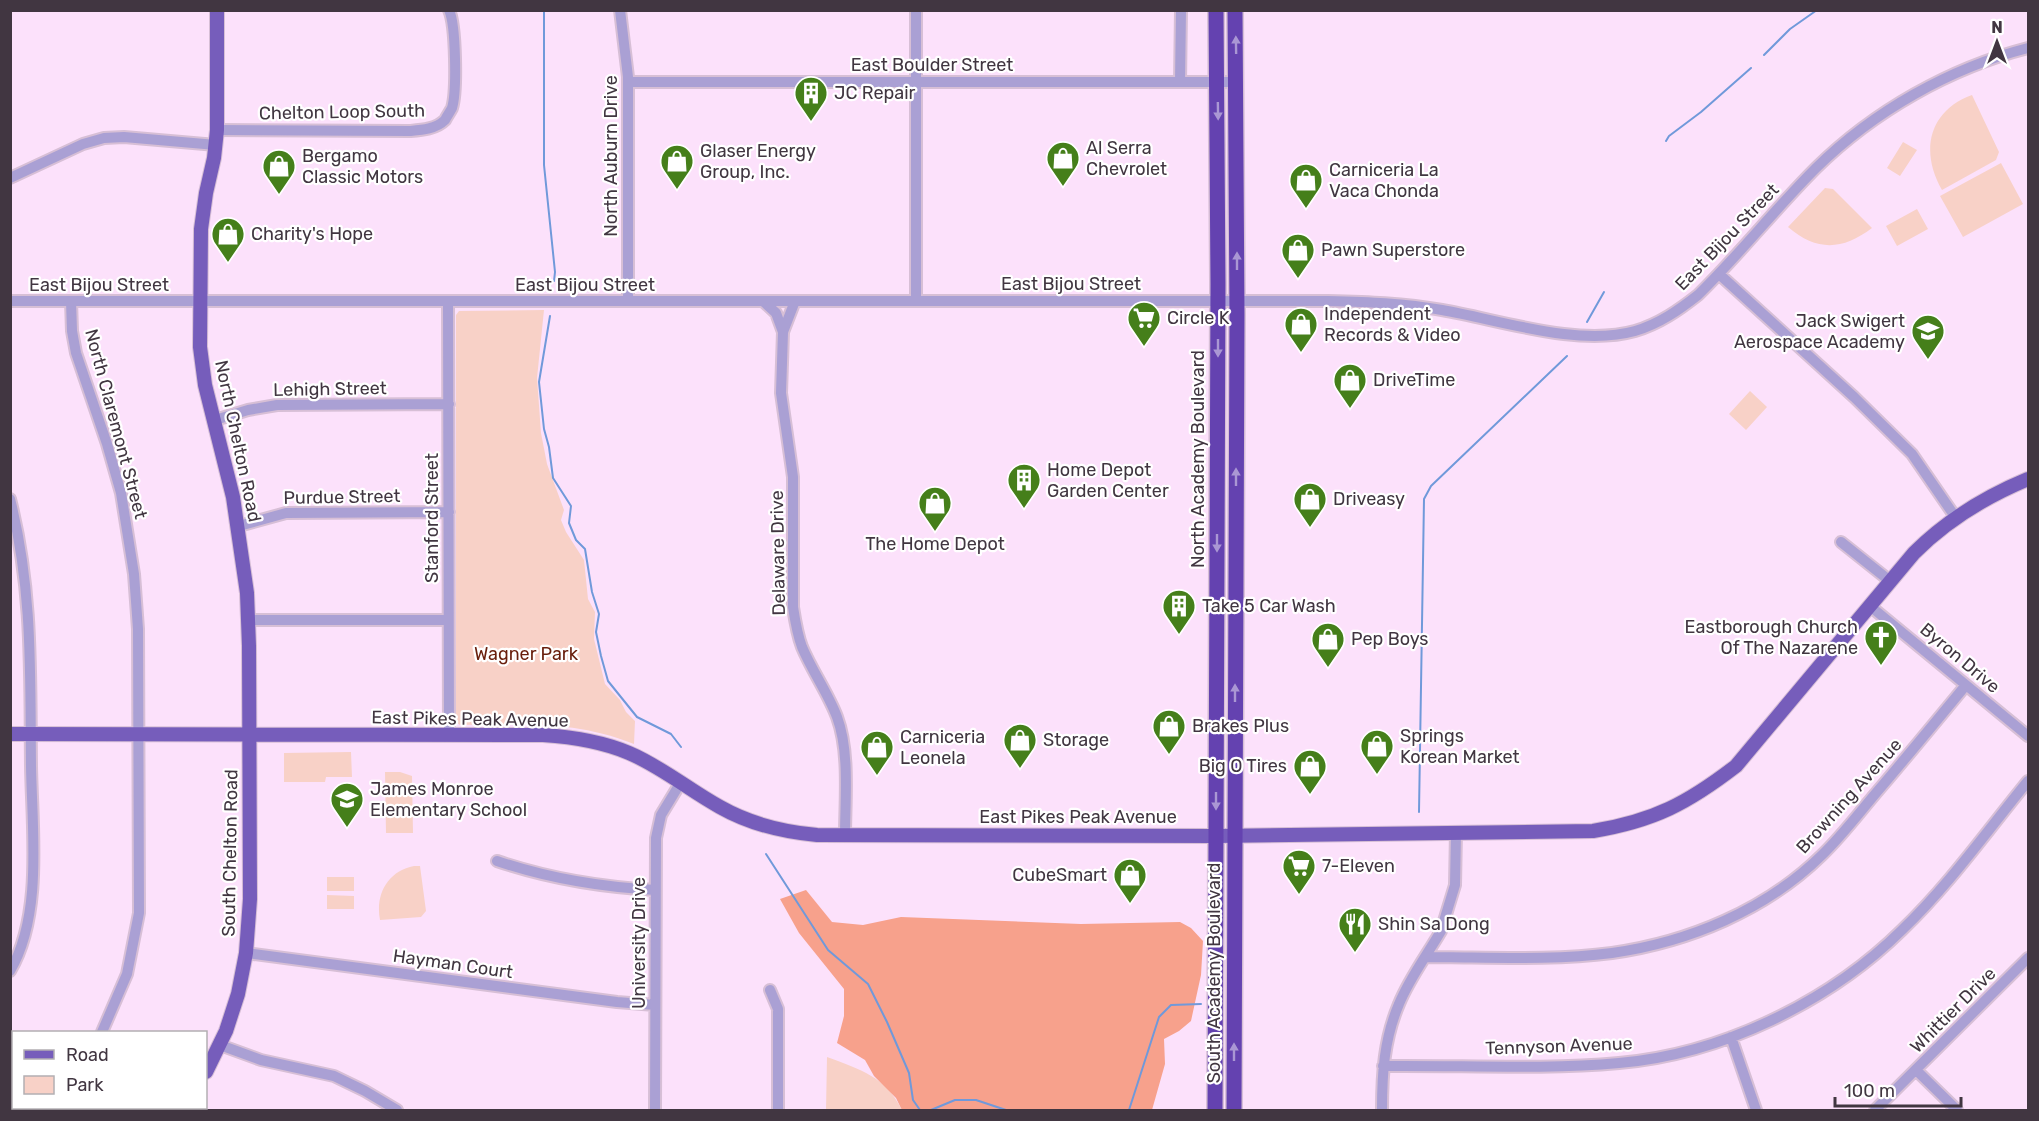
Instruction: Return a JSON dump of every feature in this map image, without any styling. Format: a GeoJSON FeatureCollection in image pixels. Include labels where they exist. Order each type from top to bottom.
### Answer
{"type":"FeatureCollection","features":[{"type":"Feature","properties":{"kind":"highway","name":"North Academy Boulevard"},"geometry":{"type":"LineString","coordinates":[[1215,836],[1218,301],[1216,10]]}},
{"type":"Feature","properties":{"kind":"highway","name":"North Academy Boulevard"},"geometry":{"type":"LineString","coordinates":[[1234,835],[1237,300],[1235,10]]}},
{"type":"Feature","properties":{"kind":"highway","name":"South Academy Boulevard"},"geometry":{"type":"LineString","coordinates":[[1234,835],[1234,1110]]}},
{"type":"Feature","properties":{"kind":"highway","name":"South Academy Boulevard"},"geometry":{"type":"LineString","coordinates":[[1215,836],[1215,1110]]}},
{"type":"Feature","properties":{"kind":"main road","name":"North Chelton Road"},"geometry":{"type":"LineString","coordinates":[[217,10],[216,145],[202,220],[201,364],[239,526],[248,620],[248,736]]}},
{"type":"Feature","properties":{"kind":"main road","name":"East Pikes Peak Avenue"},"geometry":{"type":"LineString","coordinates":[[10,734],[543,735],[584,739],[629,753],[656,766],[722,809],[759,824],[797,833],[845,836],[1215,836],[1593,831],[1638,822],[1674,808],[1736,766],[1890,581],[1928,539],[1956,518],[1989,498],[2028,479]]}},
{"type":"Feature","properties":{"kind":"main road","name":"South Chelton Road"},"geometry":{"type":"LineString","coordinates":[[207,1070],[220,1045],[238,994],[246,953],[249,908],[248,736]]}},
{"type":"Feature","properties":{"kind":"street","name":"Chelton Loop South"},"geometry":{"type":"LineString","coordinates":[[217,130],[410,131],[431,128],[443,121],[452,108],[454,29],[449,10]]}},
{"type":"Feature","properties":{"kind":"street","name":"North Auburn Drive"},"geometry":{"type":"LineString","coordinates":[[620,10],[628,82],[628,301]]}},
{"type":"Feature","properties":{"kind":"street"},"geometry":{"type":"LineString","coordinates":[[916,10],[916,301]]}},
{"type":"Feature","properties":{"kind":"street"},"geometry":{"type":"LineString","coordinates":[[1180,82],[1181,10]]}},
{"type":"Feature","properties":{"kind":"street","name":"East Bijou Street"},"geometry":{"type":"LineString","coordinates":[[10,301],[1328,301],[1410,305],[1544,330],[1596,336],[1635,331],[1677,312],[1719,274],[1817,167],[1855,134],[1926,88],[1965,69],[2028,48]]}},
{"type":"Feature","properties":{"kind":"street","name":"East Boulder Street"},"geometry":{"type":"LineString","coordinates":[[628,82],[1236,82]]}},
{"type":"Feature","properties":{"kind":"street"},"geometry":{"type":"LineString","coordinates":[[10,178],[83,144],[104,138],[124,137],[216,145]]}},
{"type":"Feature","properties":{"kind":"street"},"geometry":{"type":"LineString","coordinates":[[1719,274],[1854,397],[1912,454],[1956,518]]}},
{"type":"Feature","properties":{"kind":"street","name":"North Claremont Street"},"geometry":{"type":"LineString","coordinates":[[71,301],[75,347],[114,468],[130,547],[137,606],[139,913],[127,974],[102,1031]]}},
{"type":"Feature","properties":{"kind":"street"},"geometry":{"type":"LineString","coordinates":[[763,301],[776,313],[783,332]]}},
{"type":"Feature","properties":{"kind":"street","name":"Delaware Drive"},"geometry":{"type":"LineString","coordinates":[[795,301],[783,332],[781,393],[793,477],[793,607],[803,648],[828,696],[842,736],[845,836]]}},
{"type":"Feature","properties":{"kind":"street","name":"Stanford Street"},"geometry":{"type":"LineString","coordinates":[[448,302],[449,735]]}},
{"type":"Feature","properties":{"kind":"street","name":"Lehigh Street"},"geometry":{"type":"LineString","coordinates":[[215,420],[277,405],[449,404]]}},
{"type":"Feature","properties":{"kind":"street"},"geometry":{"type":"LineString","coordinates":[[10,500],[24,564],[29,613],[32,897],[23,942],[10,971]]}},
{"type":"Feature","properties":{"kind":"street","name":"Purdue Street"},"geometry":{"type":"LineString","coordinates":[[239,526],[286,513],[449,512]]}},
{"type":"Feature","properties":{"kind":"street"},"geometry":{"type":"LineString","coordinates":[[1841,542],[1890,581]]}},
{"type":"Feature","properties":{"kind":"street","name":"Byron Drive"},"geometry":{"type":"LineString","coordinates":[[1870,606],[2028,736]]}},
{"type":"Feature","properties":{"kind":"street"},"geometry":{"type":"LineString","coordinates":[[248,620],[448,620]]}},
{"type":"Feature","properties":{"kind":"street","name":"Browning Avenue"},"geometry":{"type":"LineString","coordinates":[[1426,957],[1570,956],[1613,952],[1639,948],[1693,934],[1732,917],[1778,891],[1821,856],[1966,685]]}},
{"type":"Feature","properties":{"kind":"street","name":"Tennyson Avenue"},"geometry":{"type":"LineString","coordinates":[[1383,1066],[1619,1063],[1666,1055],[1731,1037],[1793,1010],[1839,981],[1882,948],[1925,907],[2028,781]]}},
{"type":"Feature","properties":{"kind":"street","name":"University Drive"},"geometry":{"type":"LineString","coordinates":[[655,1110],[655,890],[658,825],[681,782]]}},
{"type":"Feature","properties":{"kind":"street"},"geometry":{"type":"LineString","coordinates":[[1382,1110],[1386,1044],[1399,1004],[1441,931],[1452,897],[1456,832]]}},
{"type":"Feature","properties":{"kind":"street"},"geometry":{"type":"LineString","coordinates":[[497,861],[579,884],[655,890]]}},
{"type":"Feature","properties":{"kind":"street","name":"Hayman Court"},"geometry":{"type":"LineString","coordinates":[[246,953],[617,1002],[655,1005]]}},
{"type":"Feature","properties":{"kind":"street","name":"Whittier Drive"},"geometry":{"type":"LineString","coordinates":[[1875,1110],[2028,958]]}},
{"type":"Feature","properties":{"kind":"street"},"geometry":{"type":"LineString","coordinates":[[770,990],[778,1009],[778,1110]]}},
{"type":"Feature","properties":{"kind":"street"},"geometry":{"type":"LineString","coordinates":[[1731,1037],[1756,1110]]}},
{"type":"Feature","properties":{"kind":"street"},"geometry":{"type":"LineString","coordinates":[[220,1045],[268,1062],[334,1076],[365,1090],[397,1110]]}},
{"type":"Feature","properties":{"kind":"street"},"geometry":{"type":"LineString","coordinates":[[1916,1070],[1957,1110]]}},
{"type":"Feature","properties":{"kind":"green space"},"geometry":{"type":"Polygon","coordinates":[[[1972,95],[1999,152],[1996,160],[1942,190],[1931,161],[1932,134],[1937,122],[1946,111],[1957,102],[1972,95]]]}},
{"type":"Feature","properties":{"kind":"green space"},"geometry":{"type":"Polygon","coordinates":[[[1903,142],[1917,150],[1900,176],[1887,168],[1903,142]]]}},
{"type":"Feature","properties":{"kind":"green space"},"geometry":{"type":"Polygon","coordinates":[[[2001,163],[2023,204],[1963,237],[1940,196],[2001,163]]]}},
{"type":"Feature","properties":{"kind":"green space"},"geometry":{"type":"Polygon","coordinates":[[[1825,188],[1833,189],[1872,228],[1851,241],[1830,245],[1809,241],[1788,227],[1825,188]]]}},
{"type":"Feature","properties":{"kind":"green space"},"geometry":{"type":"Polygon","coordinates":[[[1917,209],[1928,229],[1897,246],[1886,226],[1917,209]]]}},
{"type":"Feature","properties":{"kind":"green space","name":"Wagner Park"},"geometry":{"type":"Polygon","coordinates":[[[544,310],[537,378],[541,433],[547,464],[564,510],[561,520],[584,560],[588,599],[595,612],[594,639],[605,684],[635,721],[634,744],[612,736],[569,727],[460,725],[456,722],[456,315],[459,311],[544,310]]]}},
{"type":"Feature","properties":{"kind":"green space"},"geometry":{"type":"Polygon","coordinates":[[[1750,391],[1767,407],[1746,430],[1729,414],[1750,391]]]}},
{"type":"Feature","properties":{"kind":"green space"},"geometry":{"type":"Polygon","coordinates":[[[351,752],[352,777],[326,777],[325,782],[284,782],[284,753],[351,752]]]}},
{"type":"Feature","properties":{"kind":"green space"},"geometry":{"type":"Polygon","coordinates":[[[385,772],[400,772],[412,776],[413,833],[386,833],[385,772]]]}},
{"type":"Feature","properties":{"kind":"green space"},"geometry":{"type":"Polygon","coordinates":[[[420,866],[426,911],[421,917],[380,920],[380,901],[385,885],[397,873],[420,866]]]}},
{"type":"Feature","properties":{"kind":"green space"},"geometry":{"type":"Polygon","coordinates":[[[327,877],[354,877],[354,891],[327,891],[327,877]]]}},
{"type":"Feature","properties":{"kind":"green space"},"geometry":{"type":"Polygon","coordinates":[[[327,895],[354,896],[354,909],[327,909],[327,895]]]}},
{"type":"Feature","properties":{"kind":"green space"},"geometry":{"type":"Polygon","coordinates":[[[827,1057],[861,1071],[880,1082],[888,1089],[902,1110],[826,1110],[827,1057]]]}},
{"type":"Feature","properties":{"kind":"shaded area"},"geometry":{"type":"Polygon","coordinates":[[[806,890],[832,922],[863,925],[901,917],[1081,924],[1180,922],[1191,928],[1203,941],[1201,975],[1191,1021],[1164,1039],[1165,1064],[1152,1110],[902,1110],[896,1098],[874,1076],[865,1060],[837,1043],[844,1016],[844,989],[799,933],[780,899],[806,890]]]}},
{"type":"Feature","properties":{"kind":"waterway"},"geometry":{"type":"LineString","coordinates":[[544,10],[544,165],[554,281]]}},
{"type":"Feature","properties":{"kind":"waterway"},"geometry":{"type":"LineString","coordinates":[[1764,55],[1790,29],[1817,10]]}},
{"type":"Feature","properties":{"kind":"waterway"},"geometry":{"type":"LineString","coordinates":[[1666,141],[1669,136],[1701,112],[1751,68]]}},
{"type":"Feature","properties":{"kind":"waterway"},"geometry":{"type":"LineString","coordinates":[[1587,322],[1604,292]]}},
{"type":"Feature","properties":{"kind":"waterway"},"geometry":{"type":"LineString","coordinates":[[550,316],[539,382],[544,429],[553,478],[571,506],[569,523],[576,540],[585,549],[592,592],[599,614],[596,632],[608,681],[637,717],[671,734],[681,747]]}},
{"type":"Feature","properties":{"kind":"waterway"},"geometry":{"type":"LineString","coordinates":[[1419,812],[1424,499],[1431,486],[1567,356]]}},
{"type":"Feature","properties":{"kind":"waterway"},"geometry":{"type":"LineString","coordinates":[[766,854],[828,950],[868,984],[909,1073],[913,1100],[920,1110]]}},
{"type":"Feature","properties":{"kind":"waterway"},"geometry":{"type":"LineString","coordinates":[[1129,1110],[1159,1017],[1171,1005],[1201,1004]]}},
{"type":"Feature","properties":{"kind":"waterway"},"geometry":{"type":"LineString","coordinates":[[931,1110],[955,1100],[976,1100],[1006,1110]]}},
{"type":"Feature","properties":{"kind":"place","name":"JC Repair"},"geometry":{"type":"Point","coordinates":[811,122]}},
{"type":"Feature","properties":{"kind":"place","name":"Al Serra Chevrolet"},"geometry":{"type":"Point","coordinates":[1063,187]}},
{"type":"Feature","properties":{"kind":"place","name":"Glaser Energy Group, Inc."},"geometry":{"type":"Point","coordinates":[677,190]}},
{"type":"Feature","properties":{"kind":"place","name":"Bergamo Classic Motors"},"geometry":{"type":"Point","coordinates":[279,195]}},
{"type":"Feature","properties":{"kind":"place","name":"Carniceria La Vaca Chonda"},"geometry":{"type":"Point","coordinates":[1306,209]}},
{"type":"Feature","properties":{"kind":"place","name":"Charity's Hope"},"geometry":{"type":"Point","coordinates":[228,263]}},
{"type":"Feature","properties":{"kind":"place","name":"Pawn Superstore"},"geometry":{"type":"Point","coordinates":[1298,279]}},
{"type":"Feature","properties":{"kind":"place","name":"Circle K"},"geometry":{"type":"Point","coordinates":[1144,347]}},
{"type":"Feature","properties":{"kind":"place","name":"Independent Records & Video"},"geometry":{"type":"Point","coordinates":[1301,353]}},
{"type":"Feature","properties":{"kind":"place","name":"Jack Swigert Aerospace Academy"},"geometry":{"type":"Point","coordinates":[1928,360]}},
{"type":"Feature","properties":{"kind":"place","name":"DriveTime"},"geometry":{"type":"Point","coordinates":[1350,409]}},
{"type":"Feature","properties":{"kind":"place","name":"Home Depot Garden Center"},"geometry":{"type":"Point","coordinates":[1024,509]}},
{"type":"Feature","properties":{"kind":"place","name":"Driveasy"},"geometry":{"type":"Point","coordinates":[1310,528]}},
{"type":"Feature","properties":{"kind":"place","name":"The Home Depot"},"geometry":{"type":"Point","coordinates":[935,532]}},
{"type":"Feature","properties":{"kind":"place","name":"Take 5 Car Wash"},"geometry":{"type":"Point","coordinates":[1179,635]}},
{"type":"Feature","properties":{"kind":"place","name":"Eastborough Church Of The Nazarene"},"geometry":{"type":"Point","coordinates":[1881,666]}},
{"type":"Feature","properties":{"kind":"place","name":"Pep Boys"},"geometry":{"type":"Point","coordinates":[1328,668]}},
{"type":"Feature","properties":{"kind":"place","name":"Brakes Plus"},"geometry":{"type":"Point","coordinates":[1169,755]}},
{"type":"Feature","properties":{"kind":"place","name":"Storage"},"geometry":{"type":"Point","coordinates":[1020,769]}},
{"type":"Feature","properties":{"kind":"place","name":"Springs Korean Market"},"geometry":{"type":"Point","coordinates":[1377,775]}},
{"type":"Feature","properties":{"kind":"place","name":"Carniceria Leonela"},"geometry":{"type":"Point","coordinates":[877,776]}},
{"type":"Feature","properties":{"kind":"place","name":"Big O Tires"},"geometry":{"type":"Point","coordinates":[1310,795]}},
{"type":"Feature","properties":{"kind":"place","name":"James Monroe Elementary School"},"geometry":{"type":"Point","coordinates":[347,828]}},
{"type":"Feature","properties":{"kind":"place","name":"7-Eleven"},"geometry":{"type":"Point","coordinates":[1299,895]}},
{"type":"Feature","properties":{"kind":"place","name":"CubeSmart"},"geometry":{"type":"Point","coordinates":[1130,904]}},
{"type":"Feature","properties":{"kind":"place","name":"Shin Sa Dong"},"geometry":{"type":"Point","coordinates":[1355,953]}}]}
